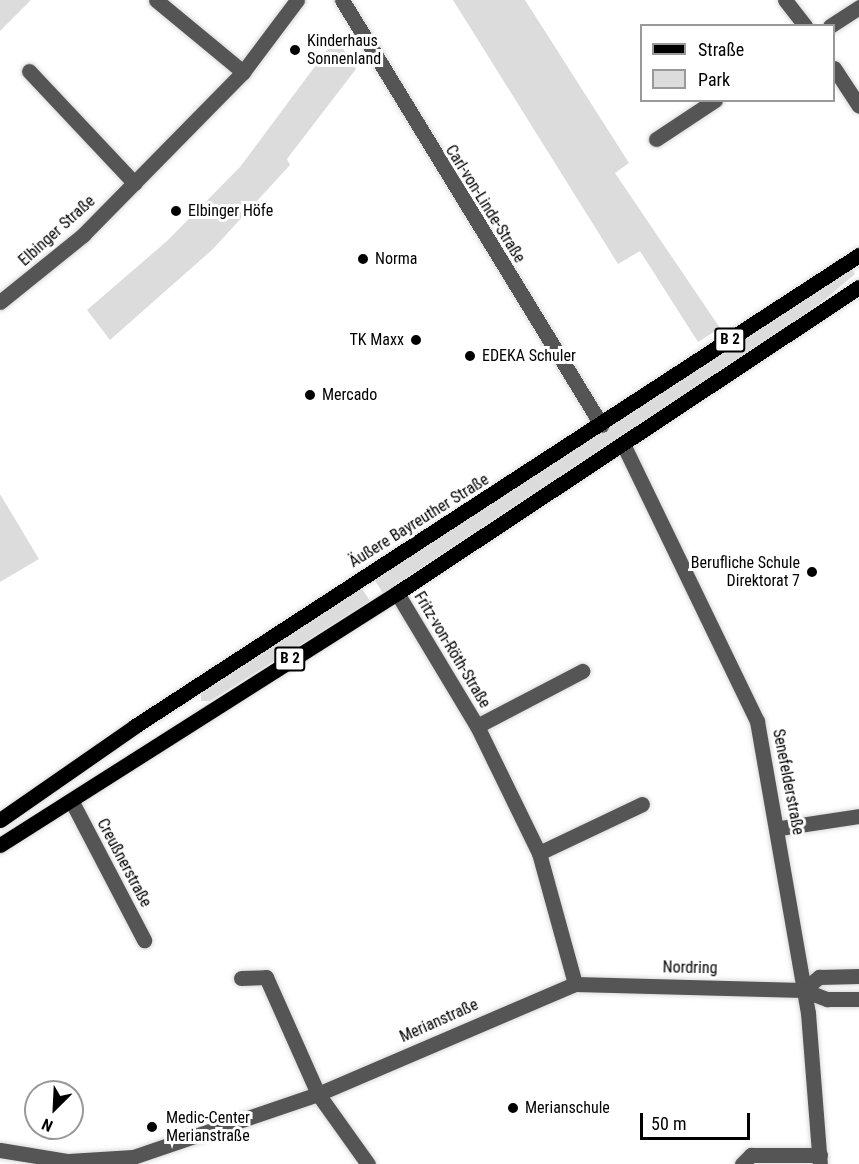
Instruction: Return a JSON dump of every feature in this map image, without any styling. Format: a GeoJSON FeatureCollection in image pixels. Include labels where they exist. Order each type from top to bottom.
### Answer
{"type":"FeatureCollection","features":[{"type":"Feature","properties":{"kind":"main road","name":"Äußere Bayreuther Straße"},"geometry":{"type":"LineString","coordinates":[[0,820],[138,723],[857,258]]}},
{"type":"Feature","properties":{"kind":"main road","name":"B 2"},"geometry":{"type":"LineString","coordinates":[[0,845],[72,802],[397,593],[859,287]]}},
{"type":"Feature","properties":{"kind":"street"},"geometry":{"type":"LineString","coordinates":[[156,0],[243,72]]}},
{"type":"Feature","properties":{"kind":"street","name":"Elbinger Straße"},"geometry":{"type":"LineString","coordinates":[[0,302],[83,235],[243,72],[297,0]]}},
{"type":"Feature","properties":{"kind":"street"},"geometry":{"type":"LineString","coordinates":[[785,0],[803,24]]}},
{"type":"Feature","properties":{"kind":"street","name":"Carl-von-Linde-Straße"},"geometry":{"type":"LineString","coordinates":[[343,2],[601,425]]}},
{"type":"Feature","properties":{"kind":"street"},"geometry":{"type":"LineString","coordinates":[[833,24],[859,7]]}},
{"type":"Feature","properties":{"kind":"street"},"geometry":{"type":"LineString","coordinates":[[835,70],[859,106]]}},
{"type":"Feature","properties":{"kind":"street"},"geometry":{"type":"LineString","coordinates":[[29,71],[134,183]]}},
{"type":"Feature","properties":{"kind":"street"},"geometry":{"type":"LineString","coordinates":[[656,139],[712,102]]}},
{"type":"Feature","properties":{"kind":"street","name":"Senefelderstraße"},"geometry":{"type":"LineString","coordinates":[[623,444],[757,721],[780,828],[803,990],[820,1160],[751,1155],[742,1164]]}},
{"type":"Feature","properties":{"kind":"street","name":"Fritz-von-Röth-Straße"},"geometry":{"type":"LineString","coordinates":[[397,593],[477,726],[539,853],[575,984]]}},
{"type":"Feature","properties":{"kind":"street","name":"Fritz-von-Röth-Straße"},"geometry":{"type":"LineString","coordinates":[[477,726],[582,671]]}},
{"type":"Feature","properties":{"kind":"street","name":"Creußnerstraße"},"geometry":{"type":"LineString","coordinates":[[72,802],[144,940]]}},
{"type":"Feature","properties":{"kind":"street"},"geometry":{"type":"LineString","coordinates":[[539,853],[642,804]]}},
{"type":"Feature","properties":{"kind":"street"},"geometry":{"type":"LineString","coordinates":[[780,828],[859,816]]}},
{"type":"Feature","properties":{"kind":"street"},"geometry":{"type":"LineString","coordinates":[[803,990],[819,976],[859,976]]}},
{"type":"Feature","properties":{"kind":"street"},"geometry":{"type":"LineString","coordinates":[[241,978],[266,977],[318,1094],[368,1164]]}},
{"type":"Feature","properties":{"kind":"street","name":"Nordring"},"geometry":{"type":"LineString","coordinates":[[575,984],[803,990],[827,999],[859,999]]}},
{"type":"Feature","properties":{"kind":"street","name":"Merianstraße"},"geometry":{"type":"LineString","coordinates":[[0,1150],[68,1161],[133,1157],[318,1094],[575,984]]}},
{"type":"Feature","properties":{"kind":"green space"},"geometry":{"type":"Polygon","coordinates":[[[0,0],[31,0],[0,31],[0,0]]]}},
{"type":"Feature","properties":{"kind":"green space"},"geometry":{"type":"Polygon","coordinates":[[[453,0],[525,0],[629,163],[615,173],[720,328],[698,342],[640,251],[618,264],[453,0]]]}},
{"type":"Feature","properties":{"kind":"green space"},"geometry":{"type":"Polygon","coordinates":[[[336,38],[356,69],[287,159],[290,165],[213,249],[110,340],[87,310],[167,241],[240,167],[336,38]]]}},
{"type":"Feature","properties":{"kind":"green space"},"geometry":{"type":"Polygon","coordinates":[[[851,268],[855,274],[812,310],[383,593],[374,579],[851,268]]]}},
{"type":"Feature","properties":{"kind":"green space"},"geometry":{"type":"Polygon","coordinates":[[[0,494],[39,559],[0,582],[0,494]]]}},
{"type":"Feature","properties":{"kind":"green space"},"geometry":{"type":"Polygon","coordinates":[[[361,587],[370,601],[210,701],[201,701],[201,692],[361,587]]]}},
{"type":"Feature","properties":{"kind":"place","name":"Kinderhaus Sonnenland"},"geometry":{"type":"Point","coordinates":[295,50]}},
{"type":"Feature","properties":{"kind":"place","name":"Elbinger Höfe"},"geometry":{"type":"Point","coordinates":[176,211]}},
{"type":"Feature","properties":{"kind":"place","name":"Norma"},"geometry":{"type":"Point","coordinates":[363,259]}},
{"type":"Feature","properties":{"kind":"place","name":"TK Maxx"},"geometry":{"type":"Point","coordinates":[416,340]}},
{"type":"Feature","properties":{"kind":"place","name":"EDEKA Schuler"},"geometry":{"type":"Point","coordinates":[470,356]}},
{"type":"Feature","properties":{"kind":"place","name":"Mercado"},"geometry":{"type":"Point","coordinates":[310,395]}},
{"type":"Feature","properties":{"kind":"place","name":"Berufliche Schule Direktorat 7"},"geometry":{"type":"Point","coordinates":[812,572]}},
{"type":"Feature","properties":{"kind":"place","name":"Merianschule"},"geometry":{"type":"Point","coordinates":[513,1108]}},
{"type":"Feature","properties":{"kind":"place","name":"Medic-Center Merianstraße"},"geometry":{"type":"Point","coordinates":[152,1127]}}]}
